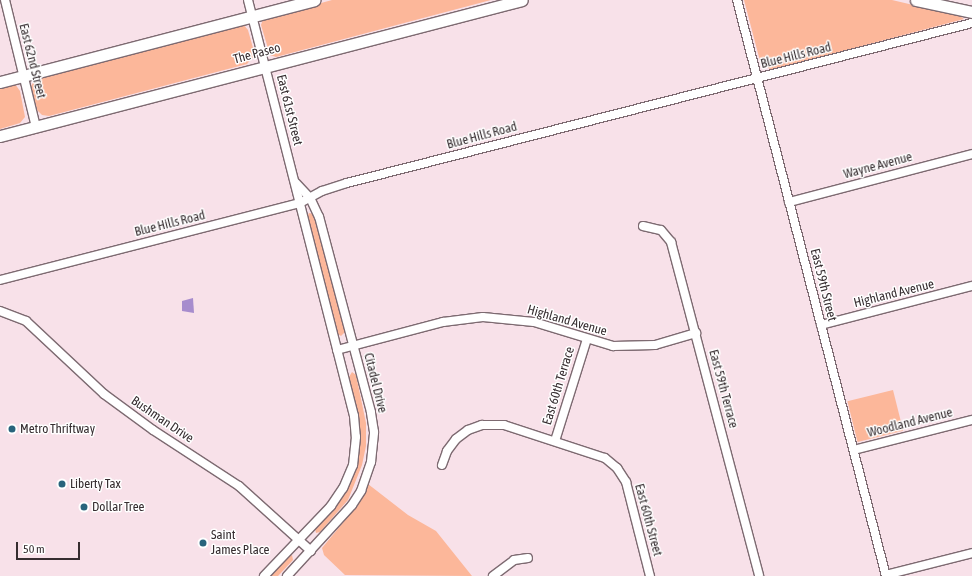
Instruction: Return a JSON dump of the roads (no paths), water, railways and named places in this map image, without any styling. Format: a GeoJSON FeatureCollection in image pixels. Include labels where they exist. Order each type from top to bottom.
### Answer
{"type":"FeatureCollection","features":[{"type":"Feature","properties":{"kind":"main road"},"geometry":{"type":"LineString","coordinates":[[0,82],[314,0]]}},
{"type":"Feature","properties":{"kind":"main road","name":"The Paseo"},"geometry":{"type":"LineString","coordinates":[[0,136],[522,0]]}},
{"type":"Feature","properties":{"kind":"main road"},"geometry":{"type":"LineString","coordinates":[[916,0],[972,12]]}},
{"type":"Feature","properties":{"kind":"street","name":"East 62nd Street"},"geometry":{"type":"LineString","coordinates":[[5,0],[36,127]]}},
{"type":"Feature","properties":{"kind":"street","name":"East 61st Street"},"geometry":{"type":"LineString","coordinates":[[248,0],[300,203]]}},
{"type":"Feature","properties":{"kind":"street","name":"East 59th Street"},"geometry":{"type":"LineString","coordinates":[[738,0],[886,576]]}},
{"type":"Feature","properties":{"kind":"street","name":"Blue Hills Road"},"geometry":{"type":"LineString","coordinates":[[0,280],[300,203],[347,183],[972,23]]}},
{"type":"Feature","properties":{"kind":"street","name":"Wayne Avenue"},"geometry":{"type":"LineString","coordinates":[[790,202],[972,154]]}},
{"type":"Feature","properties":{"kind":"street","name":"Citadel Drive"},"geometry":{"type":"LineString","coordinates":[[288,576],[352,505],[361,490],[371,462],[374,432],[371,412],[319,217],[310,198],[294,180]]}},
{"type":"Feature","properties":{"kind":"street"},"geometry":{"type":"LineString","coordinates":[[264,576],[331,506],[343,488],[353,465],[356,437],[354,416],[300,203]]}},
{"type":"Feature","properties":{"kind":"street","name":"East 59th Terrace"},"geometry":{"type":"LineString","coordinates":[[643,226],[661,230],[672,242],[759,576]]}},
{"type":"Feature","properties":{"kind":"street","name":"Highland Avenue"},"geometry":{"type":"LineString","coordinates":[[821,325],[972,286]]}},
{"type":"Feature","properties":{"kind":"street","name":"Bushman Drive"},"geometry":{"type":"LineString","coordinates":[[0,310],[26,321],[104,394],[153,430],[239,486],[311,551]]}},
{"type":"Feature","properties":{"kind":"street","name":"Highland Avenue"},"geometry":{"type":"LineString","coordinates":[[337,350],[443,322],[483,317],[534,322],[613,346],[637,347],[696,333]]}},
{"type":"Feature","properties":{"kind":"street","name":"East 60th Terrace"},"geometry":{"type":"LineString","coordinates":[[555,441],[587,339]]}},
{"type":"Feature","properties":{"kind":"street","name":"Woodland Avenue"},"geometry":{"type":"LineString","coordinates":[[854,450],[972,420]]}},
{"type":"Feature","properties":{"kind":"street"},"geometry":{"type":"LineString","coordinates":[[442,464],[456,439],[468,430],[482,425],[504,425],[555,441]]}},
{"type":"Feature","properties":{"kind":"street","name":"East 60th Street"},"geometry":{"type":"LineString","coordinates":[[555,441],[605,458],[617,468],[626,482],[650,576]]}},
{"type":"Feature","properties":{"kind":"street"},"geometry":{"type":"LineString","coordinates":[[886,576],[972,553]]}},
{"type":"Feature","properties":{"kind":"street"},"geometry":{"type":"LineString","coordinates":[[493,576],[514,560],[528,558]]}},
{"type":"Feature","properties":{"kind":"place","name":"Metro Thriftway"},"geometry":{"type":"Point","coordinates":[12,429]}},
{"type":"Feature","properties":{"kind":"place","name":"Liberty Tax"},"geometry":{"type":"Point","coordinates":[62,484]}},
{"type":"Feature","properties":{"kind":"place","name":"Dollar Tree"},"geometry":{"type":"Point","coordinates":[84,507]}},
{"type":"Feature","properties":{"kind":"place","name":"Saint James Place"},"geometry":{"type":"Point","coordinates":[203,543]}}]}
